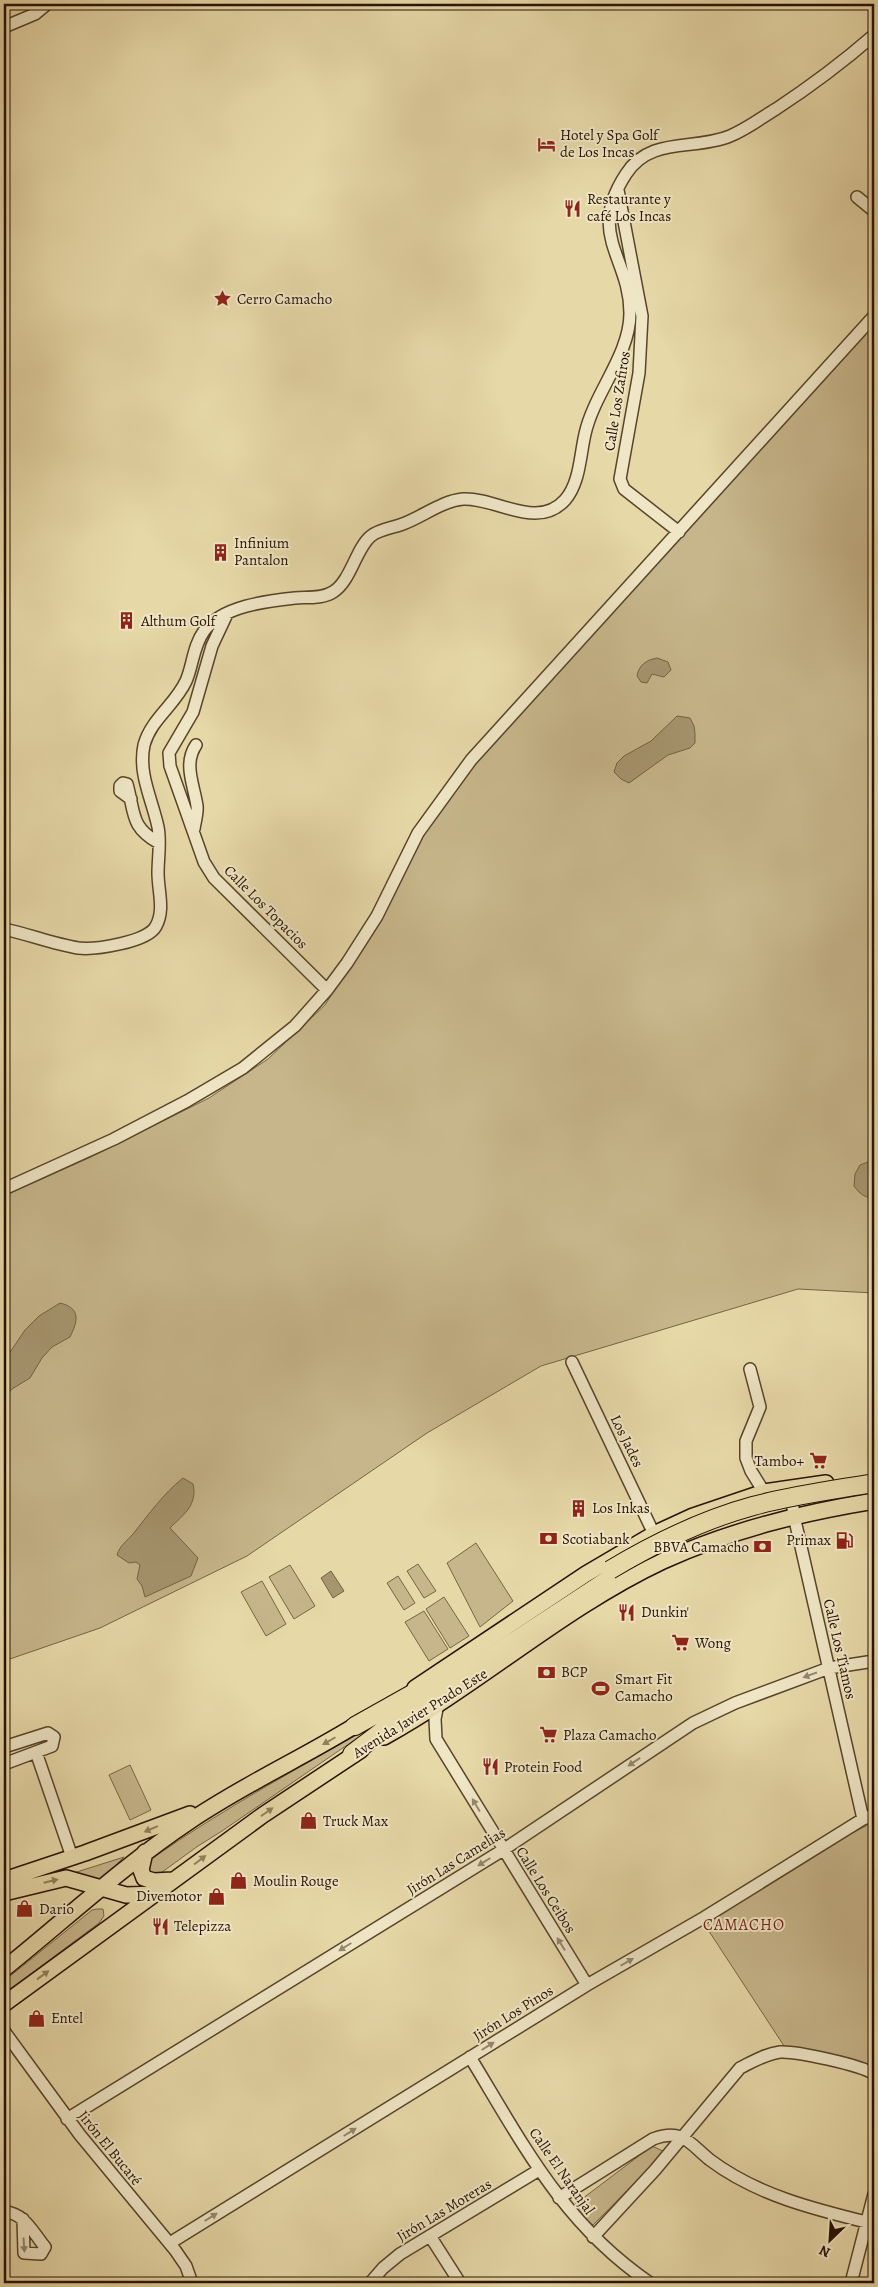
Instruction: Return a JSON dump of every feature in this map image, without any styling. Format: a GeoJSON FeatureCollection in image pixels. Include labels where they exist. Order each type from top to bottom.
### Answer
{"type":"FeatureCollection","features":[{"type":"Feature","properties":{"kind":"highway"},"geometry":{"type":"LineString","coordinates":[[355,1726],[418,1691],[668,1538],[726,1515],[801,1495],[874,1483]]}},
{"type":"Feature","properties":{"kind":"highway"},"geometry":{"type":"LineString","coordinates":[[352,1754],[417,1705],[612,1573],[732,1524],[786,1510],[874,1495]]}},
{"type":"Feature","properties":{"kind":"main road","name":"Avenida Javier Prado Este"},"geometry":{"type":"LineString","coordinates":[[4,1969],[145,1852],[213,1806],[355,1726],[586,1574],[654,1534],[693,1516],[764,1492],[874,1476]]}},
{"type":"Feature","properties":{"kind":"main road","name":"Avenida Javier Prado Este"},"geometry":{"type":"LineString","coordinates":[[4,2004],[263,1815],[352,1754],[401,1728],[589,1604],[640,1574],[706,1544],[743,1530],[794,1516],[874,1501]]}},
{"type":"Feature","properties":{"kind":"main road"},"geometry":{"type":"LineString","coordinates":[[4,1880],[213,1806]]}},
{"type":"Feature","properties":{"kind":"main road"},"geometry":{"type":"LineString","coordinates":[[145,1852],[141,1870],[144,1878],[154,1881],[173,1880]]}},
{"type":"Feature","properties":{"kind":"main road"},"geometry":{"type":"LineString","coordinates":[[4,1893],[66,1878],[99,1889],[126,1895],[156,1893]]}},
{"type":"Feature","properties":{"kind":"street"},"geometry":{"type":"LineString","coordinates":[[4,27],[35,14],[47,4]]}},
{"type":"Feature","properties":{"kind":"street"},"geometry":{"type":"LineString","coordinates":[[4,929],[83,949],[136,940],[150,934],[158,924],[161,910],[158,876],[159,832],[145,782],[143,768],[144,746],[152,725],[179,694],[186,681],[196,645],[204,630],[215,620],[245,606],[277,600],[325,596],[337,591],[370,536],[418,518],[449,502],[463,499],[476,500],[525,512],[548,511],[562,504],[571,492],[576,478],[586,430],[596,399],[628,332],[628,295],[610,241],[609,221],[612,200],[626,172],[642,157],[664,146],[726,138],[747,128],[843,62],[874,35]]}},
{"type":"Feature","properties":{"kind":"street","name":"Calle Los Zafiros"},"geometry":{"type":"LineString","coordinates":[[618,190],[642,316],[639,373],[620,480],[624,489],[679,532]]}},
{"type":"Feature","properties":{"kind":"street"},"geometry":{"type":"LineString","coordinates":[[857,197],[874,212]]}},
{"type":"Feature","properties":{"kind":"street"},"geometry":{"type":"LineString","coordinates":[[4,1189],[114,1139],[187,1101],[243,1068],[295,1026],[327,990],[377,916],[418,833],[451,786],[496,732],[874,316]]}},
{"type":"Feature","properties":{"kind":"street","name":"Calle Los Topacios"},"geometry":{"type":"LineString","coordinates":[[227,614],[212,646],[193,712],[169,753],[170,766],[204,862],[214,878],[327,990]]}},
{"type":"Feature","properties":{"kind":"street"},"geometry":{"type":"LineString","coordinates":[[194,830],[197,807],[189,763],[191,753],[196,746]]}},
{"type":"Feature","properties":{"kind":"street"},"geometry":{"type":"LineString","coordinates":[[131,799],[135,824],[147,836],[159,843]]}},
{"type":"Feature","properties":{"kind":"street","name":"Los Jades"},"geometry":{"type":"LineString","coordinates":[[572,1362],[654,1534]]}},
{"type":"Feature","properties":{"kind":"street"},"geometry":{"type":"LineString","coordinates":[[750,1369],[760,1407],[746,1442],[746,1458],[751,1472],[764,1492]]}},
{"type":"Feature","properties":{"kind":"street","name":"Calle Los Tiamos"},"geometry":{"type":"LineString","coordinates":[[797,1487],[792,1500],[794,1516],[829,1668],[869,1817]]}},
{"type":"Feature","properties":{"kind":"street","name":"Jirón Las Camelias"},"geometry":{"type":"LineString","coordinates":[[67,2119],[503,1850],[693,1723],[735,1703],[829,1668],[874,1661]]}},
{"type":"Feature","properties":{"kind":"street","name":"Calle Los Ceibos"},"geometry":{"type":"LineString","coordinates":[[438,1704],[435,1719],[436,1739],[587,1985]]}},
{"type":"Feature","properties":{"kind":"street"},"geometry":{"type":"LineString","coordinates":[[4,1746],[40,1734],[52,1735],[55,1740],[52,1746],[4,1764]]}},
{"type":"Feature","properties":{"kind":"street"},"geometry":{"type":"LineString","coordinates":[[36,1752],[72,1857]]}},
{"type":"Feature","properties":{"kind":"street","name":"Jirón Los Pinos"},"geometry":{"type":"LineString","coordinates":[[170,2243],[587,1985],[705,1917],[869,1817]]}},
{"type":"Feature","properties":{"kind":"street","name":"Jirón El Bucaré"},"geometry":{"type":"LineString","coordinates":[[4,2031],[67,2119],[170,2243],[181,2258],[192,2283]]}},
{"type":"Feature","properties":{"kind":"street"},"geometry":{"type":"LineString","coordinates":[[593,2237],[655,2170],[740,2068],[759,2058],[778,2052],[789,2052],[814,2056],[873,2073]]}},
{"type":"Feature","properties":{"kind":"street","name":"Calle El Naranjal"},"geometry":{"type":"LineString","coordinates":[[470,2057],[539,2170],[559,2198],[593,2237],[621,2262],[650,2283]]}},
{"type":"Feature","properties":{"kind":"street"},"geometry":{"type":"LineString","coordinates":[[559,2198],[654,2139],[665,2135],[683,2137],[710,2160],[740,2179],[790,2202],[871,2223]]}},
{"type":"Feature","properties":{"kind":"street","name":"Jirón Las Moreras"},"geometry":{"type":"LineString","coordinates":[[370,2283],[391,2260],[539,2170]]}},
{"type":"Feature","properties":{"kind":"street"},"geometry":{"type":"LineString","coordinates":[[852,2283],[871,2223],[874,2194]]}},
{"type":"Feature","properties":{"kind":"street"},"geometry":{"type":"LineString","coordinates":[[4,2212],[12,2213],[23,2219]]}},
{"type":"Feature","properties":{"kind":"street"},"geometry":{"type":"LineString","coordinates":[[430,2236],[460,2283]]}},
{"type":"Feature","properties":{"kind":"shaded area"},"geometry":{"type":"Polygon","coordinates":[[[874,322],[874,1293],[798,1289],[541,1366],[427,1433],[247,1556],[100,1628],[4,1661],[4,1196],[91,1157],[209,1098],[268,1059],[325,1005],[379,921],[411,852],[454,786],[874,322]]]}},
{"type":"Feature","properties":{"kind":"shaded area"},"geometry":{"type":"Polygon","coordinates":[[[657,658],[668,662],[671,670],[664,677],[652,674],[647,683],[641,682],[637,676],[641,666],[657,658]]]}},
{"type":"Feature","properties":{"kind":"shaded area"},"geometry":{"type":"Polygon","coordinates":[[[677,716],[690,718],[694,726],[695,743],[690,748],[668,755],[629,783],[621,779],[614,772],[617,763],[624,756],[651,741],[677,716]]]}},
{"type":"Feature","properties":{"kind":"shaded area"},"geometry":{"type":"Polygon","coordinates":[[[874,1162],[874,1197],[862,1195],[854,1186],[855,1174],[860,1165],[874,1162]]]}},
{"type":"Feature","properties":{"kind":"shaded area"},"geometry":{"type":"Polygon","coordinates":[[[60,1303],[72,1308],[75,1312],[75,1326],[70,1337],[52,1347],[42,1358],[30,1378],[12,1389],[4,1398],[4,1361],[25,1330],[39,1316],[60,1303]]]}},
{"type":"Feature","properties":{"kind":"shaded area"},"geometry":{"type":"Polygon","coordinates":[[[183,1478],[193,1484],[193,1498],[188,1509],[170,1528],[198,1558],[191,1576],[145,1597],[142,1586],[137,1579],[140,1565],[136,1562],[129,1563],[117,1555],[122,1546],[156,1505],[183,1478]]]}},
{"type":"Feature","properties":{"kind":"shaded area"},"geometry":{"type":"Polygon","coordinates":[[[476,1543],[513,1601],[480,1627],[447,1563],[476,1543]]]}},
{"type":"Feature","properties":{"kind":"shaded area"},"geometry":{"type":"Polygon","coordinates":[[[418,1564],[436,1591],[424,1598],[407,1571],[418,1564]]]}},
{"type":"Feature","properties":{"kind":"shaded area"},"geometry":{"type":"Polygon","coordinates":[[[290,1565],[315,1606],[294,1619],[269,1577],[290,1565]]]}},
{"type":"Feature","properties":{"kind":"shaded area"},"geometry":{"type":"Polygon","coordinates":[[[331,1571],[344,1591],[333,1598],[321,1578],[331,1571]]]}},
{"type":"Feature","properties":{"kind":"shaded area"},"geometry":{"type":"Polygon","coordinates":[[[398,1576],[415,1603],[404,1610],[387,1583],[398,1576]]]}},
{"type":"Feature","properties":{"kind":"shaded area"},"geometry":{"type":"Polygon","coordinates":[[[262,1581],[286,1624],[266,1636],[241,1592],[262,1581]]]}},
{"type":"Feature","properties":{"kind":"shaded area"},"geometry":{"type":"Polygon","coordinates":[[[444,1597],[469,1636],[450,1648],[426,1609],[444,1597]]]}},
{"type":"Feature","properties":{"kind":"shaded area"},"geometry":{"type":"Polygon","coordinates":[[[424,1611],[448,1649],[429,1661],[405,1622],[424,1611]]]}},
{"type":"Feature","properties":{"kind":"shaded area"},"geometry":{"type":"Polygon","coordinates":[[[385,1719],[158,1875],[150,1877],[145,1866],[150,1860],[178,1841],[266,1786],[385,1719]]]}},
{"type":"Feature","properties":{"kind":"shaded area"},"geometry":{"type":"Polygon","coordinates":[[[130,1765],[151,1810],[130,1820],[109,1775],[130,1765]]]}},
{"type":"Feature","properties":{"kind":"shaded area"},"geometry":{"type":"Polygon","coordinates":[[[874,1822],[874,2069],[786,2049],[703,1922],[828,1845],[874,1822]]]}},
{"type":"Feature","properties":{"kind":"shaded area"},"geometry":{"type":"Polygon","coordinates":[[[124,1857],[97,1884],[64,1876],[124,1857]]]}},
{"type":"Feature","properties":{"kind":"shaded area"},"geometry":{"type":"Polygon","coordinates":[[[103,1909],[104,1916],[99,1923],[4,1994],[4,1981],[92,1910],[103,1909]]]}},
{"type":"Feature","properties":{"kind":"shaded area"},"geometry":{"type":"Polygon","coordinates":[[[652,2146],[665,2152],[593,2225],[570,2208],[652,2146]]]}},
{"type":"Feature","properties":{"kind":"place","name":"Hotel y Spa Golf de Los Incas"},"geometry":{"type":"Point","coordinates":[546,144]}},
{"type":"Feature","properties":{"kind":"place","name":"Restaurante y café Los Incas"},"geometry":{"type":"Point","coordinates":[573,208]}},
{"type":"Feature","properties":{"kind":"place","name":"Cerro Camacho"},"geometry":{"type":"Point","coordinates":[223,299]}},
{"type":"Feature","properties":{"kind":"place","name":"Infinium Pantalon"},"geometry":{"type":"Point","coordinates":[220,552]}},
{"type":"Feature","properties":{"kind":"place","name":"Althum Golf"},"geometry":{"type":"Point","coordinates":[127,621]}},
{"type":"Feature","properties":{"kind":"place","name":"Tambo+"},"geometry":{"type":"Point","coordinates":[818,1461]}},
{"type":"Feature","properties":{"kind":"place","name":"Los Inkas"},"geometry":{"type":"Point","coordinates":[578,1508]}},
{"type":"Feature","properties":{"kind":"place","name":"Scotiabank"},"geometry":{"type":"Point","coordinates":[548,1539]}},
{"type":"Feature","properties":{"kind":"place","name":"Primax"},"geometry":{"type":"Point","coordinates":[845,1540]}},
{"type":"Feature","properties":{"kind":"place","name":"BBVA Camacho"},"geometry":{"type":"Point","coordinates":[763,1547]}},
{"type":"Feature","properties":{"kind":"place","name":"Dunkin'"},"geometry":{"type":"Point","coordinates":[627,1612]}},
{"type":"Feature","properties":{"kind":"place","name":"Wong"},"geometry":{"type":"Point","coordinates":[681,1643]}},
{"type":"Feature","properties":{"kind":"place","name":"BCP"},"geometry":{"type":"Point","coordinates":[547,1672]}},
{"type":"Feature","properties":{"kind":"place","name":"Smart Fit Camacho"},"geometry":{"type":"Point","coordinates":[601,1688]}},
{"type":"Feature","properties":{"kind":"place","name":"Plaza Camacho"},"geometry":{"type":"Point","coordinates":[549,1735]}},
{"type":"Feature","properties":{"kind":"place","name":"Protein Food"},"geometry":{"type":"Point","coordinates":[490,1767]}},
{"type":"Feature","properties":{"kind":"place","name":"Truck Max"},"geometry":{"type":"Point","coordinates":[309,1821]}},
{"type":"Feature","properties":{"kind":"place","name":"Moulin Rouge"},"geometry":{"type":"Point","coordinates":[239,1881]}},
{"type":"Feature","properties":{"kind":"place","name":"Divemotor"},"geometry":{"type":"Point","coordinates":[216,1896]}},
{"type":"Feature","properties":{"kind":"place","name":"Dario"},"geometry":{"type":"Point","coordinates":[25,1909]}},
{"type":"Feature","properties":{"kind":"place","name":"Telepizza"},"geometry":{"type":"Point","coordinates":[160,1926]}},
{"type":"Feature","properties":{"kind":"place","name":"Entel"},"geometry":{"type":"Point","coordinates":[37,2018]}},
{"type":"Feature","properties":{"kind":"district","name":"CAMACHO"},"geometry":{"type":"Point","coordinates":[744,1925]}}]}
